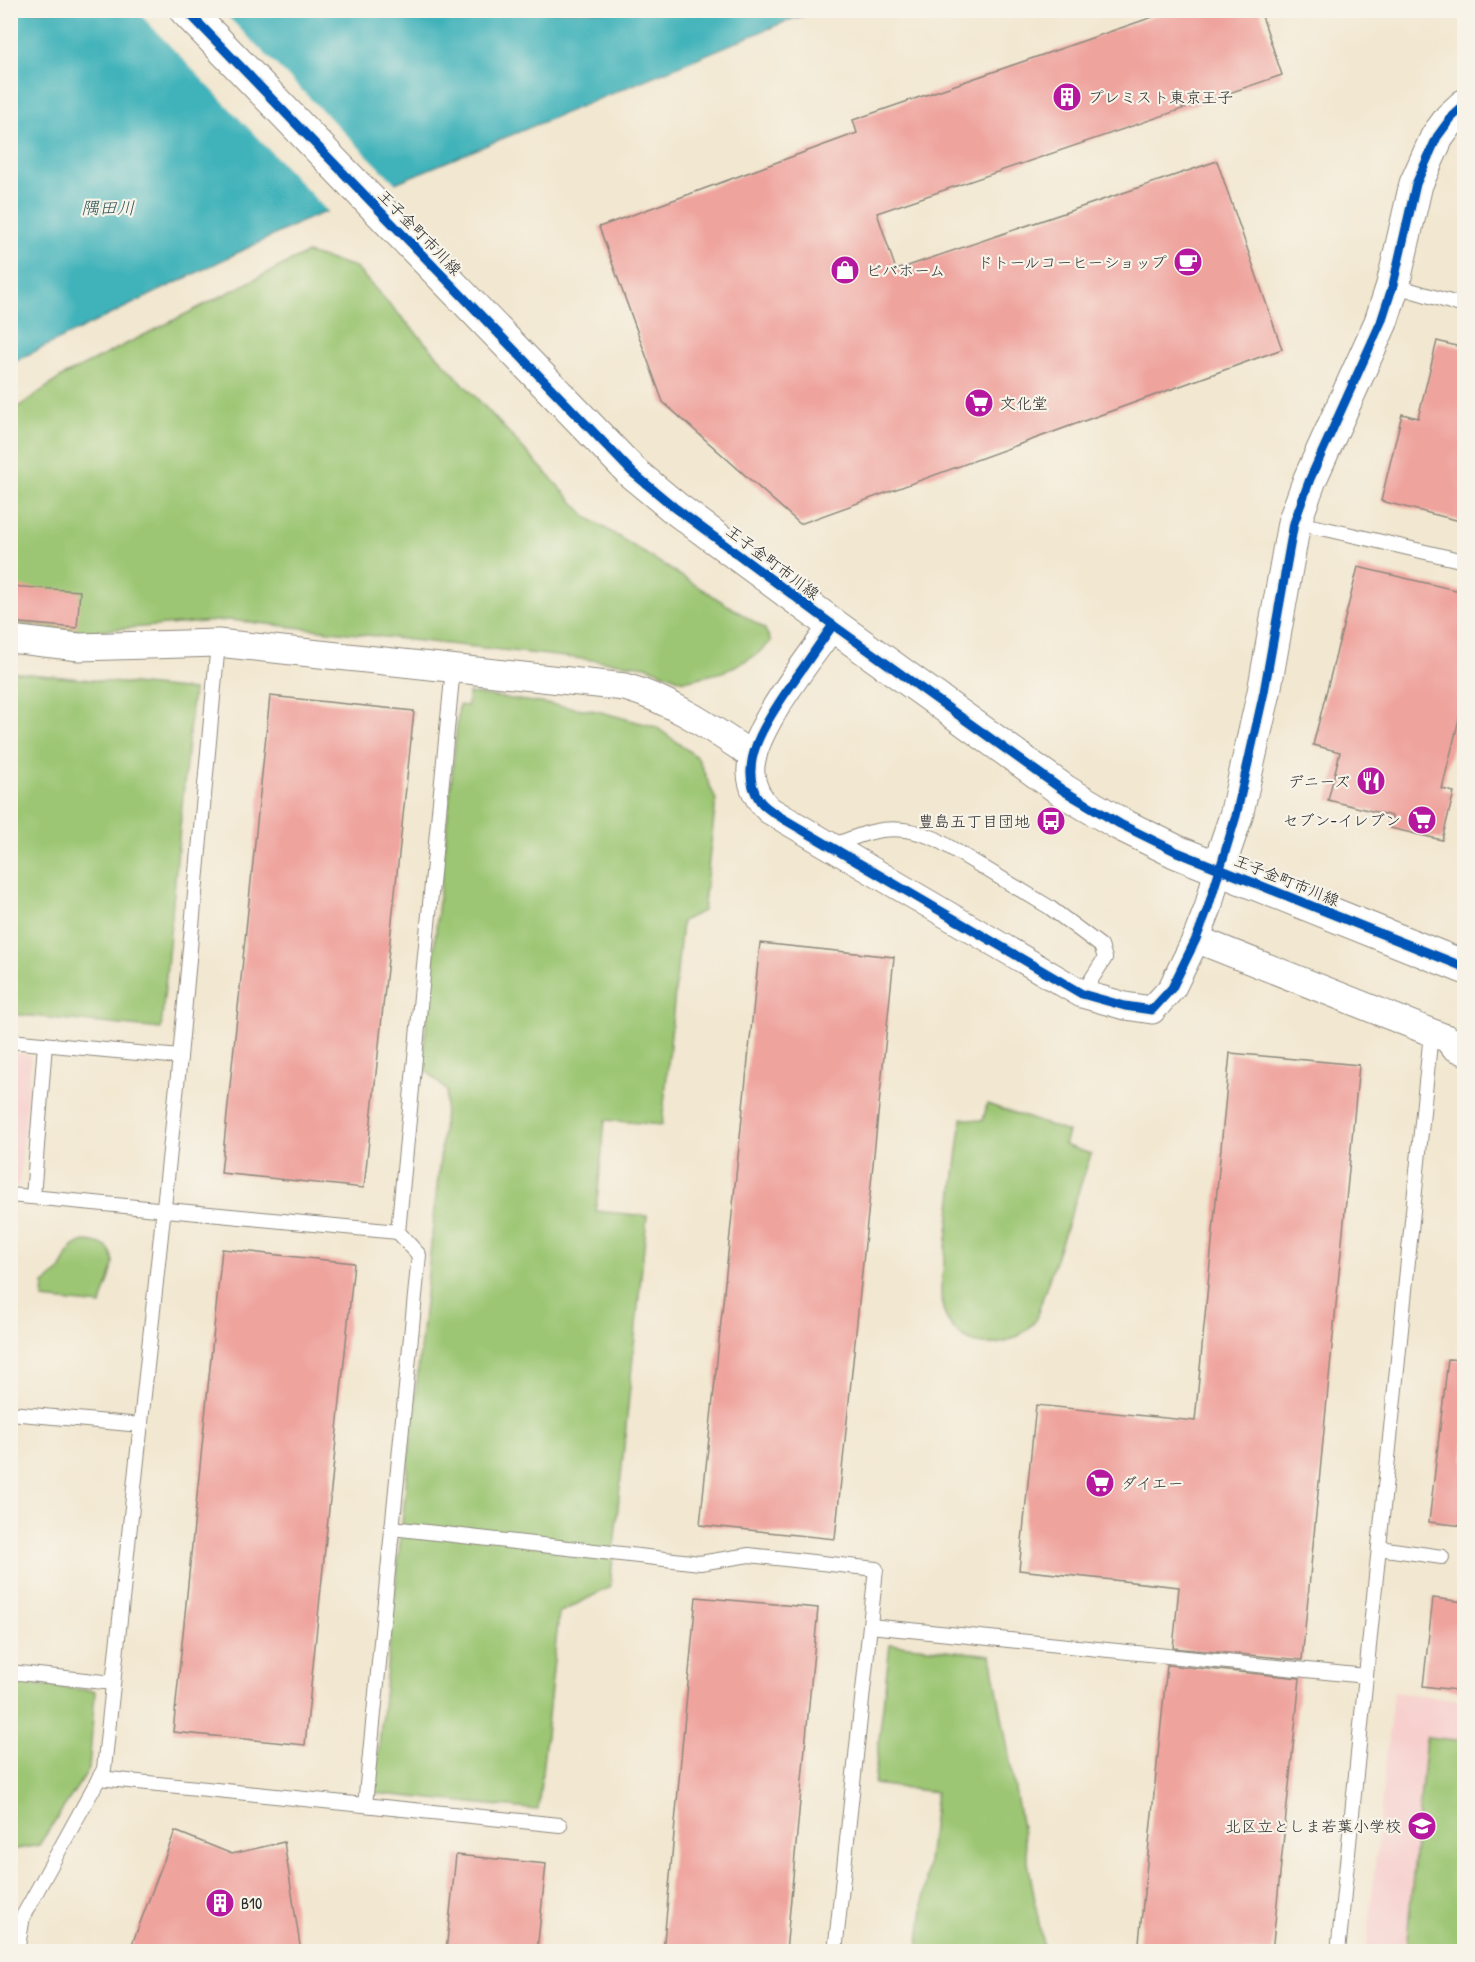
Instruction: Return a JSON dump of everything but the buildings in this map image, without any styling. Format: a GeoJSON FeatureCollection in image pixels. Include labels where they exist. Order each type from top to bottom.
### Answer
{"type":"FeatureCollection","features":[{"type":"Feature","properties":{"kind":"main road","name":"王子金町市川線"},"geometry":{"type":"LineString","coordinates":[[186,10],[633,472],[674,507],[1064,791],[1120,824],[1177,852],[1464,967]]}},
{"type":"Feature","properties":{"kind":"main road"},"geometry":{"type":"LineString","coordinates":[[1218,869],[1236,816],[1264,692],[1294,523],[1310,479],[1381,322],[1393,285],[1416,184],[1437,137],[1451,118],[1464,106]]}},
{"type":"Feature","properties":{"kind":"street"},"geometry":{"type":"LineString","coordinates":[[833,625],[771,713],[753,756],[751,772],[759,800],[769,810],[1082,994],[1125,1006],[1152,1010],[1172,988],[1196,939],[1208,908],[1218,869]]}},
{"type":"Feature","properties":{"kind":"street"},"geometry":{"type":"LineString","coordinates":[[10,639],[79,647],[218,643],[625,687],[649,694],[753,756]]}},
{"type":"Feature","properties":{"kind":"street"},"geometry":{"type":"LineString","coordinates":[[1196,939],[1448,1039],[1453,1046],[1464,1051]]}},
{"type":"Feature","properties":{"kind":"lane"},"geometry":{"type":"LineString","coordinates":[[1393,285],[1464,306]]}},
{"type":"Feature","properties":{"kind":"lane"},"geometry":{"type":"LineString","coordinates":[[1294,523],[1464,561]]}},
{"type":"Feature","properties":{"kind":"lane"},"geometry":{"type":"LineString","coordinates":[[17,1952],[23,1916],[104,1769],[180,1057],[218,643]]}},
{"type":"Feature","properties":{"kind":"lane"},"geometry":{"type":"LineString","coordinates":[[398,1232],[453,668]]}},
{"type":"Feature","properties":{"kind":"lane"},"geometry":{"type":"LineString","coordinates":[[832,846],[872,831],[894,828],[916,830],[936,839],[1049,907],[1101,946],[1105,958],[1082,994]]}},
{"type":"Feature","properties":{"kind":"lane"},"geometry":{"type":"LineString","coordinates":[[1338,1952],[1431,1033]]}},
{"type":"Feature","properties":{"kind":"lane"},"geometry":{"type":"LineString","coordinates":[[10,1041],[180,1057]]}},
{"type":"Feature","properties":{"kind":"lane"},"geometry":{"type":"LineString","coordinates":[[33,1197],[45,1044]]}},
{"type":"Feature","properties":{"kind":"lane"},"geometry":{"type":"LineString","coordinates":[[10,1195],[398,1232],[419,1255],[365,1805]]}},
{"type":"Feature","properties":{"kind":"lane"},"geometry":{"type":"LineString","coordinates":[[10,1413],[141,1425]]}},
{"type":"Feature","properties":{"kind":"lane"},"geometry":{"type":"LineString","coordinates":[[392,1528],[700,1563],[749,1555],[876,1569],[835,1952]]}},
{"type":"Feature","properties":{"kind":"lane"},"geometry":{"type":"LineString","coordinates":[[1379,1548],[1443,1557]]}},
{"type":"Feature","properties":{"kind":"lane"},"geometry":{"type":"LineString","coordinates":[[870,1626],[1366,1676]]}},
{"type":"Feature","properties":{"kind":"lane"},"geometry":{"type":"LineString","coordinates":[[10,1672],[113,1683]]}},
{"type":"Feature","properties":{"kind":"lane"},"geometry":{"type":"LineString","coordinates":[[99,1778],[560,1825]]}},
{"type":"Feature","properties":{"kind":"shaded area"},"geometry":{"type":"Polygon","coordinates":[[[11,1053],[31,1055],[19,1186],[11,1185],[11,1053]]]}},
{"type":"Feature","properties":{"kind":"shaded area","name":"北区立としま若葉小学校"},"geometry":{"type":"Polygon","coordinates":[[[1393,1692],[1464,1700],[1464,1951],[1366,1952],[1393,1692]]]}},
{"type":"Feature","properties":{"kind":"green space"},"geometry":{"type":"Polygon","coordinates":[[[307,253],[355,267],[587,517],[764,628],[771,641],[755,656],[723,672],[684,681],[646,666],[230,620],[78,632],[11,623],[11,412],[63,376],[307,253]]]}},
{"type":"Feature","properties":{"kind":"green space"},"geometry":{"type":"Polygon","coordinates":[[[10,672],[193,690],[161,1029],[11,1014],[10,672]]]}},
{"type":"Feature","properties":{"kind":"green space"},"geometry":{"type":"Polygon","coordinates":[[[469,693],[597,711],[656,727],[698,758],[716,800],[703,911],[682,921],[662,1125],[605,1120],[596,1211],[647,1216],[610,1587],[559,1613],[538,1810],[374,1793],[447,1091],[422,1066],[459,705],[467,706],[469,693]]]}},
{"type":"Feature","properties":{"kind":"green space"},"geometry":{"type":"Polygon","coordinates":[[[987,1104],[1068,1132],[1064,1145],[1091,1154],[1035,1321],[1016,1337],[1004,1342],[981,1344],[959,1334],[950,1324],[942,1306],[941,1287],[962,1118],[983,1121],[987,1104]]]}},
{"type":"Feature","properties":{"kind":"green space"},"geometry":{"type":"Polygon","coordinates":[[[85,1241],[100,1244],[108,1249],[112,1256],[111,1275],[101,1305],[43,1299],[44,1284],[58,1272],[72,1248],[85,1241]]]}},
{"type":"Feature","properties":{"kind":"green space"},"geometry":{"type":"Polygon","coordinates":[[[890,1644],[991,1655],[1044,1951],[918,1951],[936,1792],[874,1784],[890,1644]]]}},
{"type":"Feature","properties":{"kind":"green space"},"geometry":{"type":"Polygon","coordinates":[[[11,1682],[95,1691],[89,1769],[39,1845],[11,1850],[11,1682]]]}},
{"type":"Feature","properties":{"kind":"green space"},"geometry":{"type":"Polygon","coordinates":[[[1426,1737],[1464,1741],[1464,1951],[1406,1951],[1426,1737]]]}},
{"type":"Feature","properties":{"kind":"water","name":"隅田川"},"geometry":{"type":"Polygon","coordinates":[[[11,11],[819,11],[792,19],[301,222],[23,357],[11,365],[11,11]]]}},
{"type":"Feature","properties":{"kind":"pier"},"geometry":{"type":"Polygon","coordinates":[[[137,11],[222,11],[397,185],[329,213],[137,11]]]}},
{"type":"Feature","properties":{"kind":"cycle path"},"geometry":{"type":"LineString","coordinates":[[186,10],[633,473],[674,507],[1064,791],[1120,824],[1177,852],[1464,967]]}},
{"type":"Feature","properties":{"kind":"cycle path"},"geometry":{"type":"LineString","coordinates":[[833,625],[777,705],[753,754],[751,770],[753,786],[762,804],[782,818],[1082,994],[1125,1006],[1152,1010],[1172,988],[1196,939],[1208,908],[1236,816],[1264,692],[1294,523],[1310,479],[1381,322],[1393,285],[1416,184],[1437,137],[1451,118],[1464,106]]}},
{"type":"Feature","properties":{"kind":"place","name":"プレミスト東京王子"},"geometry":{"type":"Point","coordinates":[1067,97]}},
{"type":"Feature","properties":{"kind":"place","name":"ドトールコーヒーショップ"},"geometry":{"type":"Point","coordinates":[1188,262]}},
{"type":"Feature","properties":{"kind":"place","name":"ビバホーム"},"geometry":{"type":"Point","coordinates":[845,270]}},
{"type":"Feature","properties":{"kind":"place","name":"文化堂"},"geometry":{"type":"Point","coordinates":[979,403]}},
{"type":"Feature","properties":{"kind":"place","name":"デニーズ"},"geometry":{"type":"Point","coordinates":[1371,781]}},
{"type":"Feature","properties":{"kind":"place","name":"セブン-イレブン"},"geometry":{"type":"Point","coordinates":[1422,820]}},
{"type":"Feature","properties":{"kind":"place","name":"豊島五丁目団地"},"geometry":{"type":"Point","coordinates":[1051,821]}},
{"type":"Feature","properties":{"kind":"place","name":"ダイエー"},"geometry":{"type":"Point","coordinates":[1100,1483]}},
{"type":"Feature","properties":{"kind":"place","name":"北区立としま若葉小学校"},"geometry":{"type":"Point","coordinates":[1422,1826]}},
{"type":"Feature","properties":{"kind":"place","name":"B10"},"geometry":{"type":"Point","coordinates":[220,1903]}}]}
